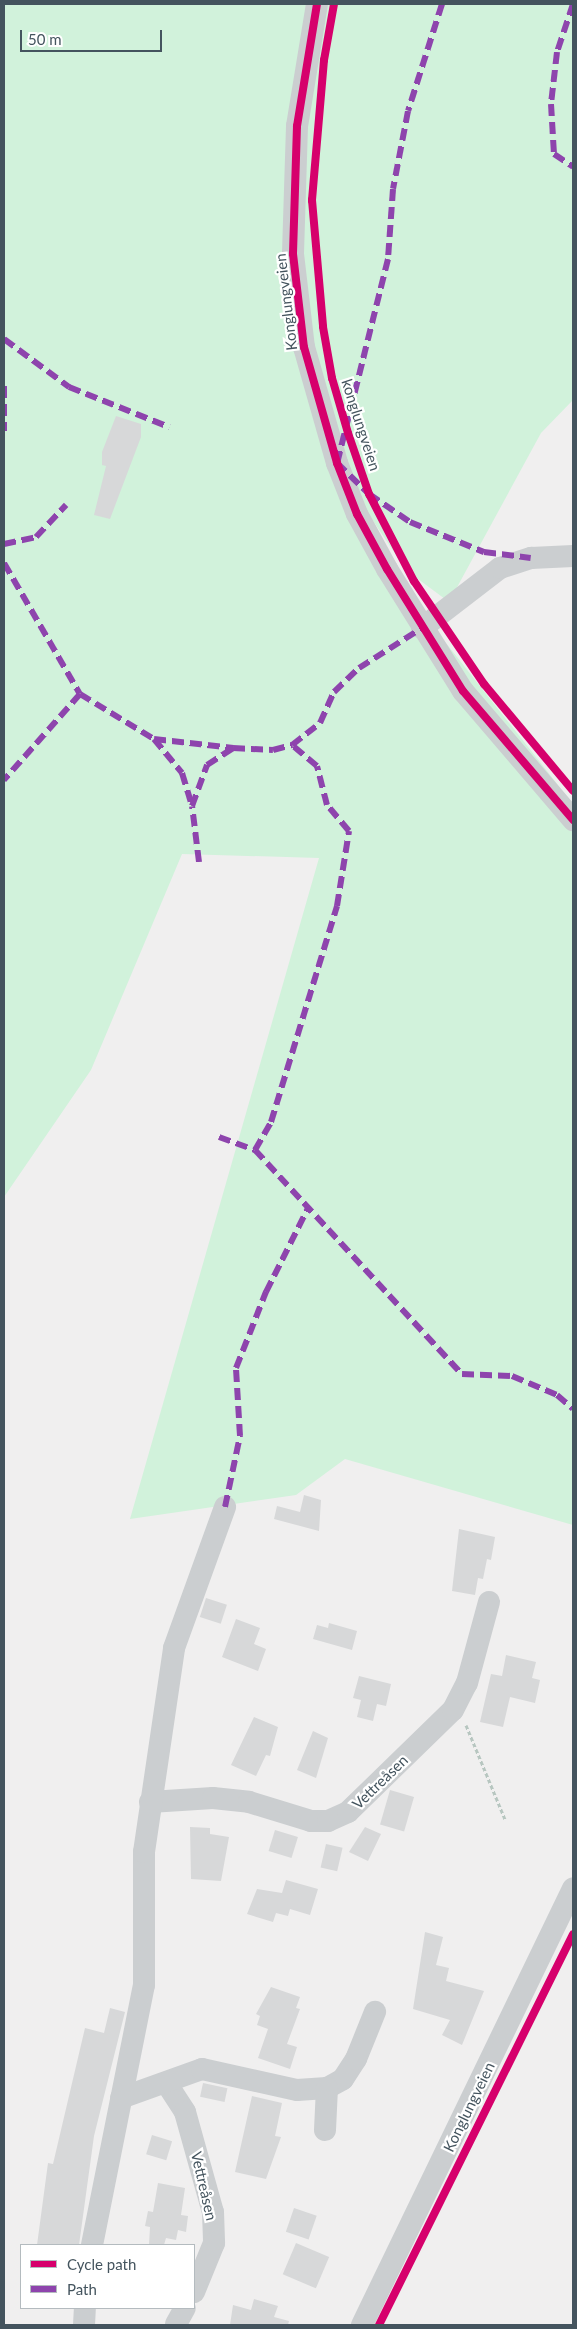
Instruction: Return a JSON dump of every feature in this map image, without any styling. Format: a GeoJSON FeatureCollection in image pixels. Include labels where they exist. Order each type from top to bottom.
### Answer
{"type":"FeatureCollection","features":[{"type":"Feature","properties":{"kind":"street","name":"Konglungveien"},"geometry":{"type":"LineString","coordinates":[[317,4],[297,126],[292,201],[293,254],[304,346],[357,514],[422,628],[463,691],[573,820]]}},
{"type":"Feature","properties":{"kind":"street"},"geometry":{"type":"LineString","coordinates":[[422,628],[500,568],[531,558],[573,556]]}},
{"type":"Feature","properties":{"kind":"street"},"geometry":{"type":"LineString","coordinates":[[92,2244],[144,1985],[144,1852],[174,1648],[225,1507]]}},
{"type":"Feature","properties":{"kind":"street","name":"Vettreåsen"},"geometry":{"type":"LineString","coordinates":[[150,1802],[213,1798],[328,1821],[348,1812],[453,1710],[467,1683],[489,1602]]}},
{"type":"Feature","properties":{"kind":"street","name":"Konglungveien"},"geometry":{"type":"LineString","coordinates":[[362,2325],[573,1888]]}},
{"type":"Feature","properties":{"kind":"street"},"geometry":{"type":"LineString","coordinates":[[121,2098],[167,2084],[202,2069],[298,2090],[327,2088],[343,2078],[356,2059],[374,2012]]}},
{"type":"Feature","properties":{"kind":"street","name":"Vettreåsen"},"geometry":{"type":"LineString","coordinates":[[167,2084],[185,2112],[213,2212],[214,2243],[195,2290]]}},
{"type":"Feature","properties":{"kind":"street"},"geometry":{"type":"LineString","coordinates":[[325,2130],[327,2088]]}},
{"type":"Feature","properties":{"kind":"street"},"geometry":{"type":"LineString","coordinates":[[84,2325],[85,2309]]}},
{"type":"Feature","properties":{"kind":"path"},"geometry":{"type":"LineString","coordinates":[[453,1710],[465,1722],[506,1819]]}},
{"type":"Feature","properties":{"kind":"green space"},"geometry":{"type":"Polygon","coordinates":[[[4,4],[573,4],[573,400],[541,433],[449,602],[406,570],[337,467],[390,572],[573,804],[573,1525],[345,1459],[296,1495],[130,1519],[319,858],[182,854],[91,1070],[4,1197],[4,4]]]}},
{"type":"Feature","properties":{"kind":"building"},"geometry":{"type":"Polygon","coordinates":[[[116,416],[141,424],[141,437],[110,519],[94,515],[106,466],[102,465],[102,452],[116,416]]]}},
{"type":"Feature","properties":{"kind":"building"},"geometry":{"type":"Polygon","coordinates":[[[304,1495],[321,1500],[319,1531],[274,1519],[277,1506],[300,1512],[304,1495]]]}},
{"type":"Feature","properties":{"kind":"building"},"geometry":{"type":"Polygon","coordinates":[[[459,1529],[495,1537],[491,1560],[487,1559],[483,1579],[478,1578],[475,1595],[452,1591],[459,1529]]]}},
{"type":"Feature","properties":{"kind":"building"},"geometry":{"type":"Polygon","coordinates":[[[206,1598],[227,1605],[221,1624],[200,1617],[206,1598]]]}},
{"type":"Feature","properties":{"kind":"building"},"geometry":{"type":"Polygon","coordinates":[[[236,1619],[260,1628],[254,1644],[266,1649],[258,1671],[222,1657],[236,1619]]]}},
{"type":"Feature","properties":{"kind":"building"},"geometry":{"type":"Polygon","coordinates":[[[329,1623],[357,1631],[352,1650],[313,1639],[317,1625],[328,1628],[329,1623]]]}},
{"type":"Feature","properties":{"kind":"building"},"geometry":{"type":"Polygon","coordinates":[[[506,1655],[536,1662],[532,1678],[540,1680],[535,1703],[510,1697],[503,1727],[480,1722],[491,1674],[502,1676],[506,1655]]]}},
{"type":"Feature","properties":{"kind":"building"},"geometry":{"type":"Polygon","coordinates":[[[359,1676],[391,1684],[386,1706],[377,1704],[373,1721],[357,1717],[361,1700],[353,1698],[359,1676]]]}},
{"type":"Feature","properties":{"kind":"building"},"geometry":{"type":"Polygon","coordinates":[[[254,1717],[278,1727],[270,1756],[266,1755],[256,1776],[231,1765],[254,1717]]]}},
{"type":"Feature","properties":{"kind":"building"},"geometry":{"type":"Polygon","coordinates":[[[313,1731],[328,1738],[316,1778],[297,1770],[313,1731]]]}},
{"type":"Feature","properties":{"kind":"building"},"geometry":{"type":"Polygon","coordinates":[[[390,1790],[414,1797],[404,1831],[380,1825],[390,1790]]]}},
{"type":"Feature","properties":{"kind":"building"},"geometry":{"type":"Polygon","coordinates":[[[190,1827],[210,1828],[210,1834],[229,1837],[221,1881],[191,1879],[190,1827]]]}},
{"type":"Feature","properties":{"kind":"building"},"geometry":{"type":"Polygon","coordinates":[[[365,1827],[381,1834],[368,1861],[349,1852],[365,1827]]]}},
{"type":"Feature","properties":{"kind":"building"},"geometry":{"type":"Polygon","coordinates":[[[275,1830],[298,1837],[292,1858],[269,1851],[275,1830]]]}},
{"type":"Feature","properties":{"kind":"building"},"geometry":{"type":"Polygon","coordinates":[[[326,1844],[343,1848],[337,1871],[321,1867],[326,1844]]]}},
{"type":"Feature","properties":{"kind":"building"},"geometry":{"type":"Polygon","coordinates":[[[286,1880],[318,1889],[310,1915],[290,1909],[288,1916],[276,1913],[273,1922],[247,1914],[257,1889],[282,1893],[286,1880]]]}},
{"type":"Feature","properties":{"kind":"building"},"geometry":{"type":"Polygon","coordinates":[[[425,1932],[443,1937],[436,1965],[449,1968],[446,1981],[484,1991],[462,2045],[442,2035],[450,2020],[413,2009],[425,1932]]]}},
{"type":"Feature","properties":{"kind":"building"},"geometry":{"type":"Polygon","coordinates":[[[271,1987],[300,1997],[296,2008],[300,2009],[287,2044],[297,2047],[290,2069],[258,2058],[268,2029],[257,2025],[260,2016],[256,2014],[271,1987]]]}},
{"type":"Feature","properties":{"kind":"building"},"geometry":{"type":"Polygon","coordinates":[[[110,2008],[125,2012],[94,2136],[79,2244],[37,2244],[48,2163],[53,2164],[85,2028],[104,2033],[110,2008]]]}},
{"type":"Feature","properties":{"kind":"building"},"geometry":{"type":"Polygon","coordinates":[[[203,2083],[227,2088],[225,2102],[200,2097],[203,2083]]]}},
{"type":"Feature","properties":{"kind":"building"},"geometry":{"type":"Polygon","coordinates":[[[252,2096],[282,2103],[275,2136],[281,2137],[266,2179],[235,2172],[252,2096]]]}},
{"type":"Feature","properties":{"kind":"building"},"geometry":{"type":"Polygon","coordinates":[[[152,2135],[172,2141],[166,2160],[146,2154],[152,2135]]]}},
{"type":"Feature","properties":{"kind":"building"},"geometry":{"type":"Polygon","coordinates":[[[158,2183],[185,2188],[181,2215],[188,2216],[186,2232],[178,2230],[176,2240],[166,2238],[164,2244],[149,2244],[150,2227],[145,2226],[148,2211],[153,2212],[158,2183]]]}},
{"type":"Feature","properties":{"kind":"building"},"geometry":{"type":"Polygon","coordinates":[[[294,2208],[317,2216],[309,2239],[286,2232],[294,2208]]]}},
{"type":"Feature","properties":{"kind":"building"},"geometry":{"type":"Polygon","coordinates":[[[296,2243],[329,2257],[316,2288],[283,2274],[296,2243]]]}},
{"type":"Feature","properties":{"kind":"building"},"geometry":{"type":"Polygon","coordinates":[[[254,2299],[278,2306],[274,2317],[289,2321],[288,2325],[230,2325],[233,2305],[251,2310],[254,2299]]]}},
{"type":"Feature","properties":{"kind":"marked path"},"geometry":{"type":"LineString","coordinates":[[442,4],[408,111],[393,189],[388,259],[337,463],[369,494],[410,522],[484,552],[531,558]]}},
{"type":"Feature","properties":{"kind":"marked path"},"geometry":{"type":"LineString","coordinates":[[573,4],[557,52],[551,104],[554,154],[573,167]]}},
{"type":"Feature","properties":{"kind":"marked path"},"geometry":{"type":"LineString","coordinates":[[4,339],[69,387],[169,427]]}},
{"type":"Feature","properties":{"kind":"marked path"},"geometry":{"type":"LineString","coordinates":[[4,386],[4,431]]}},
{"type":"Feature","properties":{"kind":"marked path"},"geometry":{"type":"LineString","coordinates":[[4,544],[36,537],[66,505]]}},
{"type":"Feature","properties":{"kind":"marked path"},"geometry":{"type":"LineString","coordinates":[[4,563],[80,694],[4,780]]}},
{"type":"Feature","properties":{"kind":"marked path"},"geometry":{"type":"LineString","coordinates":[[199,862],[192,806],[207,765],[233,748],[273,750],[292,745],[320,723],[334,692],[359,668],[422,628]]}},
{"type":"Feature","properties":{"kind":"marked path"},"geometry":{"type":"LineString","coordinates":[[80,694],[154,739],[182,773],[192,806]]}},
{"type":"Feature","properties":{"kind":"marked path"},"geometry":{"type":"LineString","coordinates":[[154,739],[233,748]]}},
{"type":"Feature","properties":{"kind":"marked path"},"geometry":{"type":"LineString","coordinates":[[255,1150],[271,1122],[337,906],[349,831],[327,805],[317,766],[292,745]]}},
{"type":"Feature","properties":{"kind":"marked path"},"geometry":{"type":"LineString","coordinates":[[219,1137],[255,1150],[462,1374],[512,1376],[557,1395],[573,1409]]}},
{"type":"Feature","properties":{"kind":"marked path"},"geometry":{"type":"LineString","coordinates":[[225,1507],[240,1436],[236,1368],[266,1292],[308,1208]]}},
{"type":"Feature","properties":{"kind":"cycle path"},"geometry":{"type":"LineString","coordinates":[[317,4],[297,126],[293,254],[304,347],[337,463],[357,514],[387,569],[463,691],[573,820]]}},
{"type":"Feature","properties":{"kind":"cycle path","name":"konglungveien"},"geometry":{"type":"LineString","coordinates":[[334,4],[324,60],[312,200],[323,327],[332,378],[348,433],[369,494],[414,581],[484,684],[573,791]]}},
{"type":"Feature","properties":{"kind":"cycle path"},"geometry":{"type":"LineString","coordinates":[[379,2325],[573,1934]]}}]}
